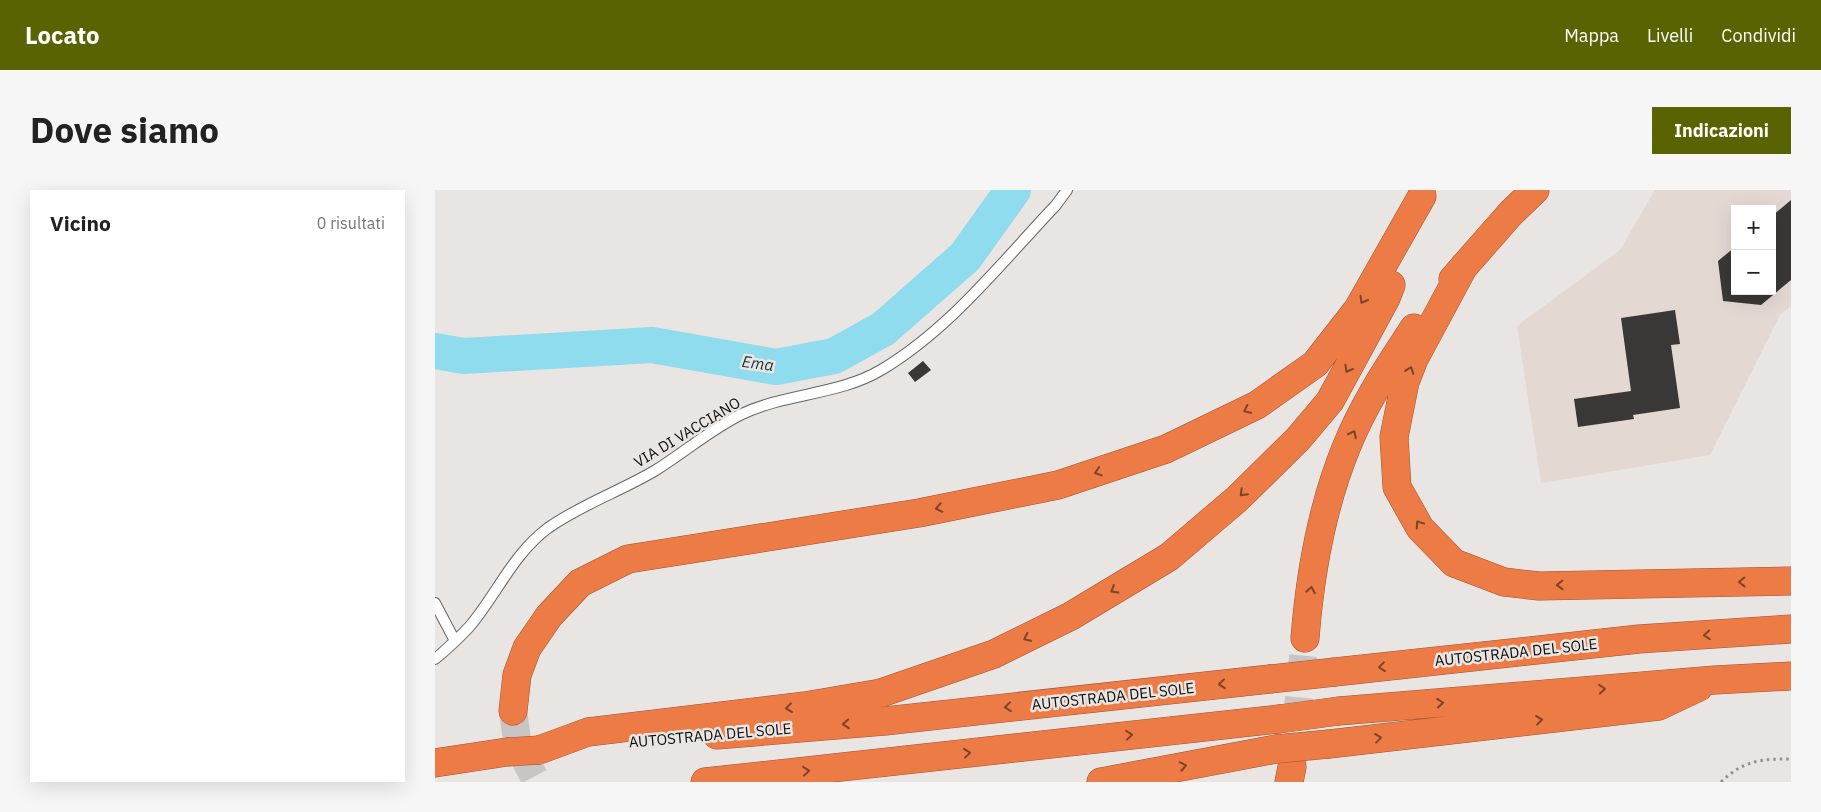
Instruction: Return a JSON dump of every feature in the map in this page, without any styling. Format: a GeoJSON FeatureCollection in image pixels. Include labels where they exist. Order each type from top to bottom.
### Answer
{"type":"FeatureCollection","features":[{"type":"Feature","properties":{"kind":"highway"},"geometry":{"type":"LineString","coordinates":[[1305,638],[1323,522],[1346,448],[1384,373],[1433,300],[1511,213],[1535,190]]}},
{"type":"Feature","properties":{"kind":"highway"},"geometry":{"type":"LineString","coordinates":[[513,711],[517,676],[527,648],[549,616],[580,583],[628,559],[919,513],[1058,485],[1165,449],[1257,405],[1315,364],[1358,309],[1423,193]]}},
{"type":"Feature","properties":{"kind":"highway"},"geometry":{"type":"LineString","coordinates":[[539,750],[588,732],[805,706],[881,693],[994,654],[1071,616],[1169,557],[1237,499],[1298,439],[1330,401],[1386,298],[1423,193]]}},
{"type":"Feature","properties":{"kind":"highway"},"geometry":{"type":"LineString","coordinates":[[1464,266],[1414,359],[1405,382],[1394,437],[1397,488],[1420,528],[1454,564],[1504,582],[1539,586],[1791,581]]}},
{"type":"Feature","properties":{"kind":"highway","name":"AUTOSTRADA DEL SOLE"},"geometry":{"type":"LineString","coordinates":[[435,763],[507,752],[885,721],[1639,639],[1791,629]]}},
{"type":"Feature","properties":{"kind":"highway"},"geometry":{"type":"LineString","coordinates":[[705,782],[1339,711],[1715,680],[1791,676]]}},
{"type":"Feature","properties":{"kind":"highway"},"geometry":{"type":"LineString","coordinates":[[1101,782],[1286,766],[1329,744],[1659,706],[1715,680]]}},
{"type":"Feature","properties":{"kind":"lane","name":"VIA DI VACCIANO"},"geometry":{"type":"LineString","coordinates":[[435,659],[470,626],[513,563],[531,542],[548,528],[583,506],[655,470],[743,414],[779,401],[835,388],[870,374],[915,347],[948,320],[1056,205],[1067,190]]}},
{"type":"Feature","properties":{"kind":"lane"},"geometry":{"type":"LineString","coordinates":[[435,603],[455,641]]}},
{"type":"Feature","properties":{"kind":"path"},"geometry":{"type":"LineString","coordinates":[[1721,782],[1735,769],[1762,759],[1791,759]]}},
{"type":"Feature","properties":{"kind":"shaded area"},"geometry":{"type":"Polygon","coordinates":[[[1655,190],[1791,190],[1791,306],[1780,315],[1710,455],[1541,483],[1517,326],[1620,250],[1655,190]]]}},
{"type":"Feature","properties":{"kind":"building"},"geometry":{"type":"Polygon","coordinates":[[[1791,200],[1791,280],[1776,292],[1776,250],[1776,213],[1791,200]]]}},
{"type":"Feature","properties":{"kind":"building"},"geometry":{"type":"Polygon","coordinates":[[[1731,250],[1731,295],[1773,295],[1761,305],[1723,301],[1718,261],[1731,250]]]}},
{"type":"Feature","properties":{"kind":"building"},"geometry":{"type":"Polygon","coordinates":[[[1675,310],[1680,344],[1671,345],[1680,408],[1633,415],[1634,419],[1578,427],[1574,399],[1631,391],[1621,318],[1675,310]]]}},
{"type":"Feature","properties":{"kind":"building"},"geometry":{"type":"Polygon","coordinates":[[[923,361],[931,370],[915,382],[908,373],[923,361]]]}},
{"type":"Feature","properties":{"kind":"waterway","name":"Ema"},"geometry":{"type":"LineString","coordinates":[[435,351],[464,356],[652,345],[776,367],[834,356],[883,329],[965,257],[1013,190]]}},
{"type":"Feature","properties":{"kind":"tunnel"},"geometry":{"type":"LineString","coordinates":[[1292,767],[1305,638]]}},
{"type":"Feature","properties":{"kind":"tunnel"},"geometry":{"type":"LineString","coordinates":[[513,711],[518,747],[537,782]]}}]}
